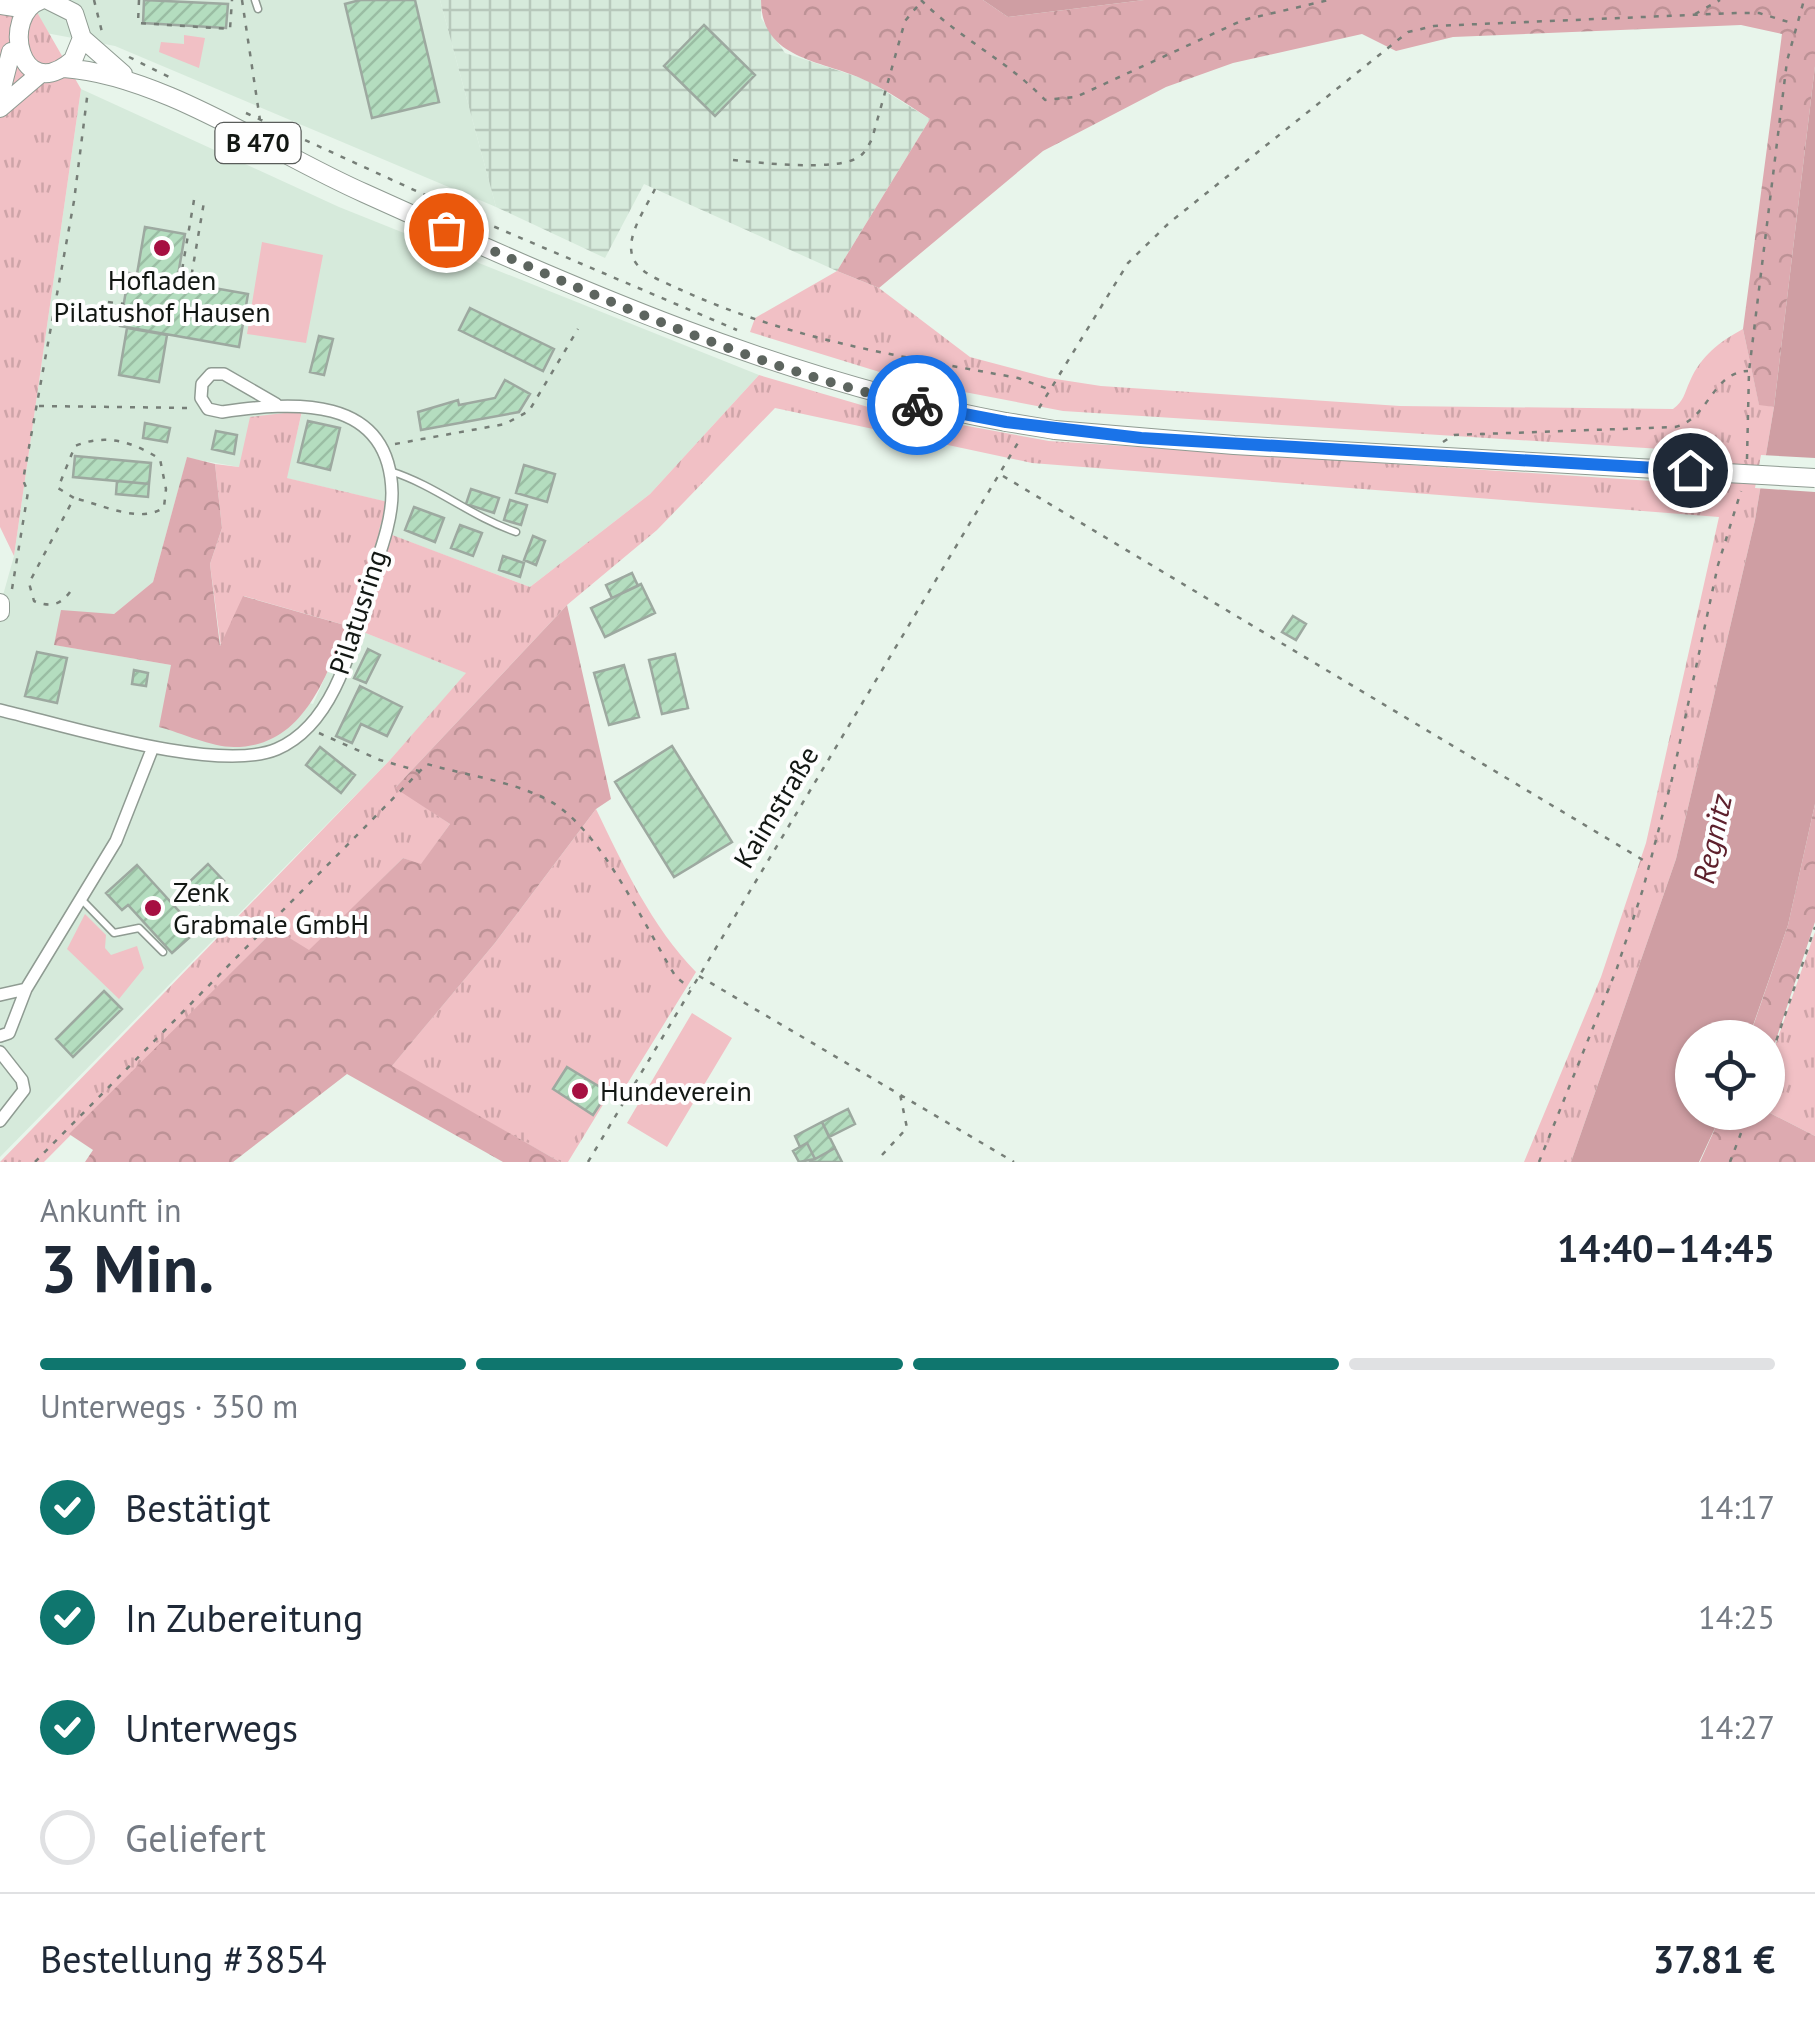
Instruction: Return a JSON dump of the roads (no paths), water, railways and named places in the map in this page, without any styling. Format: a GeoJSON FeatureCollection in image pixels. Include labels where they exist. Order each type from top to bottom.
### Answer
{"type":"FeatureCollection","features":[{"type":"Feature","properties":{"kind":"main road"},"geometry":{"type":"LineString","coordinates":[[0,5],[21,8],[44,0],[74,7],[82,38],[95,62]]}},
{"type":"Feature","properties":{"kind":"main road"},"geometry":{"type":"LineString","coordinates":[[0,94],[6,38],[21,8]]}},
{"type":"Feature","properties":{"kind":"main road"},"geometry":{"type":"LineString","coordinates":[[6,38],[18,62],[41,74]]}},
{"type":"Feature","properties":{"kind":"main road"},"geometry":{"type":"LineString","coordinates":[[0,108],[41,74],[64,68],[74,60],[82,38]]}},
{"type":"Feature","properties":{"kind":"main road","name":"B 470"},"geometry":{"type":"LineString","coordinates":[[64,68],[95,62],[359,192],[659,320],[810,376],[887,398],[1055,430],[1734,478],[1815,478]]}},
{"type":"Feature","properties":{"kind":"street","name":"Pilatusring"},"geometry":{"type":"LineString","coordinates":[[153,746],[254,755],[276,749],[309,728],[325,708],[356,629],[390,515],[388,471],[379,447],[346,415],[305,404],[222,412],[208,409],[201,398],[202,384],[211,374],[224,374],[276,404]]}},
{"type":"Feature","properties":{"kind":"street"},"geometry":{"type":"LineString","coordinates":[[0,710],[153,746],[116,842],[26,990],[10,1033],[0,1036]]}},
{"type":"Feature","properties":{"kind":"street"},"geometry":{"type":"LineString","coordinates":[[0,996],[26,990]]}},
{"type":"Feature","properties":{"kind":"street"},"geometry":{"type":"LineString","coordinates":[[0,1052],[22,1080],[24,1090],[0,1121]]}},
{"type":"Feature","properties":{"kind":"lane"},"geometry":{"type":"LineString","coordinates":[[255,0],[258,9]]}},
{"type":"Feature","properties":{"kind":"lane"},"geometry":{"type":"LineString","coordinates":[[388,471],[423,482],[476,518],[516,532]]}},
{"type":"Feature","properties":{"kind":"lane"},"geometry":{"type":"LineString","coordinates":[[82,900],[114,933],[138,928],[163,952]]}},
{"type":"Feature","properties":{"kind":"water"},"geometry":{"type":"Polygon","coordinates":[[[983,0],[1144,0],[1008,17],[983,0]]]}},
{"type":"Feature","properties":{"kind":"water","name":"Regnitz"},"geometry":{"type":"Polygon","coordinates":[[[1815,66],[1815,804],[1788,925],[1755,1020],[1675,1020],[1675,1130],[1714,1130],[1699,1162],[1571,1162],[1676,859],[1755,520],[1774,407],[1815,66]]]}},
{"type":"Feature","properties":{"kind":"place","name":"Hofladen Pilatushof Hausen"},"geometry":{"type":"Point","coordinates":[162,248]}},
{"type":"Feature","properties":{"kind":"place","name":"Zenk Grabmale GmbH"},"geometry":{"type":"Point","coordinates":[153,908]}},
{"type":"Feature","properties":{"kind":"place","name":"Hundeverein"},"geometry":{"type":"Point","coordinates":[580,1091]}}]}
